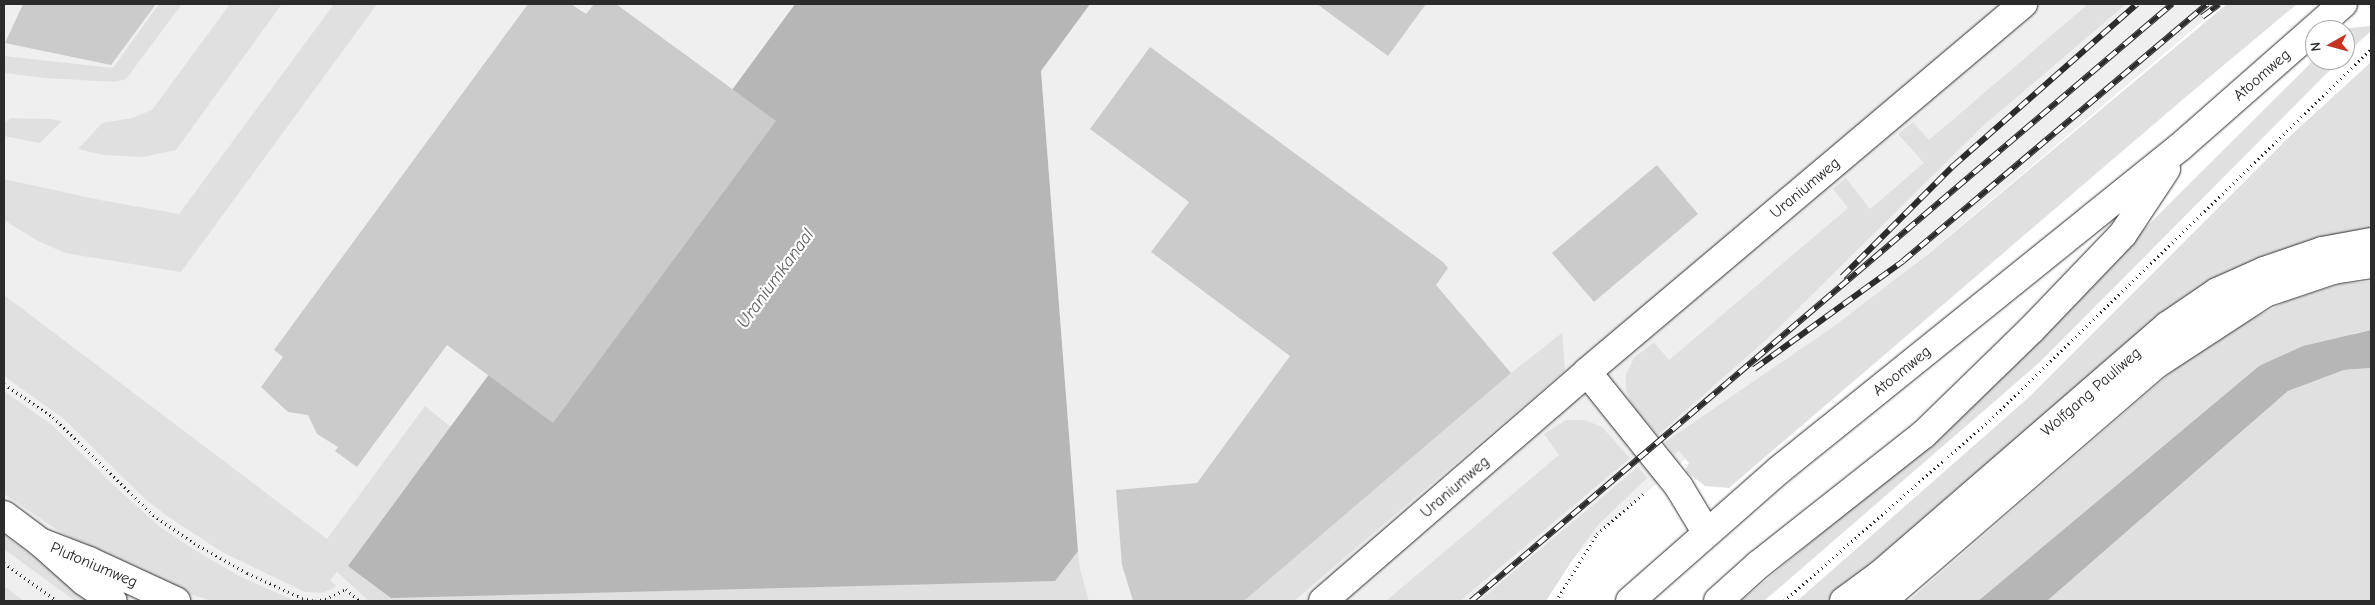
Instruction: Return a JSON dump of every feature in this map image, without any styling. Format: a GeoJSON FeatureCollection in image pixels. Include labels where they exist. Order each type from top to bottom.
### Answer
{"type":"FeatureCollection","features":[{"type":"Feature","properties":{"kind":"street","name":"Uraniumweg"},"geometry":{"type":"LineString","coordinates":[[1329,597],[1587,372],[2023,4]]}},
{"type":"Feature","properties":{"kind":"street","name":"Atoomweg"},"geometry":{"type":"LineString","coordinates":[[1630,601],[1706,532],[1779,470],[2180,147],[2343,4]]}},
{"type":"Feature","properties":{"kind":"street","name":"Atoomweg"},"geometry":{"type":"LineString","coordinates":[[1718,601],[1758,565],[1924,434],[2031,330],[2122,234],[2180,147]]}},
{"type":"Feature","properties":{"kind":"street","name":"Wolfgang Pauliweg"},"geometry":{"type":"LineString","coordinates":[[1844,601],[1881,574],[2168,326],[2217,292],[2264,271],[2322,251],[2371,242]]}},
{"type":"Feature","properties":{"kind":"street","name":"Wolfgang Pauliweg"},"geometry":{"type":"LineString","coordinates":[[1882,601],[2158,363],[2265,293],[2333,270],[2371,264]]}},
{"type":"Feature","properties":{"kind":"street"},"geometry":{"type":"LineString","coordinates":[[1587,372],[1668,472],[1706,532]]}},
{"type":"Feature","properties":{"kind":"street","name":"Plutoniumweg"},"geometry":{"type":"LineString","coordinates":[[4,515],[40,542],[84,581],[113,601]]}},
{"type":"Feature","properties":{"kind":"street","name":"Plutoniumweg"},"geometry":{"type":"LineString","coordinates":[[40,542],[89,561],[176,601]]}},
{"type":"Feature","properties":{"kind":"path"},"geometry":{"type":"LineString","coordinates":[[1784,601],[1993,417],[2371,49]]}},
{"type":"Feature","properties":{"kind":"path"},"geometry":{"type":"LineString","coordinates":[[4,384],[53,417],[153,515],[194,543],[247,573],[302,598],[315,601],[325,599],[346,589],[360,601]]}},
{"type":"Feature","properties":{"kind":"path"},"geometry":{"type":"LineString","coordinates":[[1556,601],[1597,534],[1668,472]]}},
{"type":"Feature","properties":{"kind":"path"},"geometry":{"type":"LineString","coordinates":[[4,562],[57,601]]}},
{"type":"Feature","properties":{"kind":"shaded area"},"geometry":{"type":"Polygon","coordinates":[[[4,4],[795,4],[620,242],[593,233],[348,566],[391,598],[1055,581],[1078,551],[1041,71],[1089,4],[2223,4],[1597,534],[1533,601],[4,601],[4,4]]]}},
{"type":"Feature","properties":{"kind":"shaded area"},"geometry":{"type":"Polygon","coordinates":[[[159,4],[182,4],[126,79],[115,82],[46,78],[4,73],[4,56],[113,68],[159,4]]]}},
{"type":"Feature","properties":{"kind":"shaded area"},"geometry":{"type":"Polygon","coordinates":[[[230,4],[282,4],[176,150],[143,157],[103,155],[78,149],[102,123],[132,118],[152,110],[230,4]]]}},
{"type":"Feature","properties":{"kind":"shaded area"},"geometry":{"type":"Polygon","coordinates":[[[334,4],[377,4],[181,272],[65,253],[38,241],[4,220],[4,179],[100,200],[179,214],[334,4]]]}},
{"type":"Feature","properties":{"kind":"shaded area"},"geometry":{"type":"Polygon","coordinates":[[[2088,4],[2126,4],[1983,126],[1768,338],[1658,435],[1631,404],[1626,389],[1626,374],[1634,358],[1654,342],[1669,360],[1848,208],[1833,189],[1846,178],[1870,209],[1924,163],[1898,134],[1913,122],[1929,140],[2088,4]]]}},
{"type":"Feature","properties":{"kind":"shaded area"},"geometry":{"type":"Polygon","coordinates":[[[2227,4],[2297,4],[1729,488],[1705,486],[1687,472],[1686,468],[1689,463],[1679,451],[1674,454],[1665,442],[1833,327],[1927,255],[2227,4]]]}},
{"type":"Feature","properties":{"kind":"shaded area"},"geometry":{"type":"Polygon","coordinates":[[[2371,26],[2371,31],[2355,46],[2355,27],[2371,26]]]}},
{"type":"Feature","properties":{"kind":"shaded area"},"geometry":{"type":"Polygon","coordinates":[[[2371,62],[2371,228],[2326,237],[2268,254],[2200,287],[2143,329],[1827,601],[1797,601],[2028,398],[2288,138],[2371,62]]]}},
{"type":"Feature","properties":{"kind":"shaded area"},"geometry":{"type":"Polygon","coordinates":[[[2305,69],[2330,70],[2040,362],[1764,601],[1741,601],[1930,442],[2305,69]]]}},
{"type":"Feature","properties":{"kind":"shaded area"},"geometry":{"type":"Polygon","coordinates":[[[11,118],[62,121],[40,143],[4,136],[4,122],[11,118]]]}},
{"type":"Feature","properties":{"kind":"shaded area"},"geometry":{"type":"Polygon","coordinates":[[[2371,281],[2371,330],[2356,333],[2259,366],[1978,601],[1908,601],[2176,368],[2229,330],[2285,302],[2340,284],[2371,281]]]}},
{"type":"Feature","properties":{"kind":"shaded area"},"geometry":{"type":"Polygon","coordinates":[[[4,295],[327,539],[425,406],[451,427],[348,566],[1054,581],[1078,551],[1080,569],[1089,601],[369,601],[337,572],[330,580],[336,586],[330,590],[322,593],[305,592],[222,552],[167,516],[143,497],[64,419],[4,376],[4,295]]]}},
{"type":"Feature","properties":{"kind":"shaded area"},"geometry":{"type":"Polygon","coordinates":[[[1562,333],[1565,370],[1294,601],[1244,601],[1511,373],[1562,333]]]}},
{"type":"Feature","properties":{"kind":"shaded area"},"geometry":{"type":"Polygon","coordinates":[[[2371,368],[2371,601],[2047,601],[2288,391],[2344,370],[2371,368]]]}},
{"type":"Feature","properties":{"kind":"shaded area"},"geometry":{"type":"Polygon","coordinates":[[[4,391],[52,425],[160,527],[241,577],[296,601],[212,601],[174,589],[108,559],[60,532],[4,494],[4,391]]]}},
{"type":"Feature","properties":{"kind":"shaded area"},"geometry":{"type":"Polygon","coordinates":[[[1566,420],[1585,420],[1602,427],[1630,458],[1460,601],[1386,601],[1559,455],[1544,434],[1566,420]]]}},
{"type":"Feature","properties":{"kind":"shaded area"},"geometry":{"type":"Polygon","coordinates":[[[1638,467],[1647,478],[1598,525],[1546,601],[1479,601],[1638,467]]]}},
{"type":"Feature","properties":{"kind":"shaded area"},"geometry":{"type":"Polygon","coordinates":[[[4,535],[96,601],[75,601],[4,549],[4,535]]]}},
{"type":"Feature","properties":{"kind":"shaded area"},"geometry":{"type":"Polygon","coordinates":[[[4,586],[24,601],[4,601],[4,586]]]}},
{"type":"Feature","properties":{"kind":"water","name":"Uraniumkanaal"},"geometry":{"type":"Polygon","coordinates":[[[795,4],[1090,4],[1041,71],[1078,551],[1055,581],[391,598],[348,566],[593,233],[621,241],[795,4]]]}},
{"type":"Feature","properties":{"kind":"water"},"geometry":{"type":"Polygon","coordinates":[[[2371,330],[2371,368],[2344,370],[2288,391],[2047,601],[1978,601],[2259,366],[2303,346],[2371,330]]]}},
{"type":"Feature","properties":{"kind":"building"},"geometry":{"type":"Polygon","coordinates":[[[23,4],[156,4],[111,65],[5,43],[23,4]]]}},
{"type":"Feature","properties":{"kind":"building"},"geometry":{"type":"Polygon","coordinates":[[[528,4],[571,4],[586,14],[594,4],[616,4],[776,121],[553,423],[447,345],[357,467],[335,451],[338,447],[317,434],[308,415],[288,412],[261,387],[283,357],[274,350],[528,4]]]}},
{"type":"Feature","properties":{"kind":"building"},"geometry":{"type":"Polygon","coordinates":[[[1317,4],[1426,4],[1388,56],[1317,4]]]}},
{"type":"Feature","properties":{"kind":"building"},"geometry":{"type":"Polygon","coordinates":[[[1150,47],[1443,262],[1448,268],[1436,285],[1511,373],[1244,601],[1133,601],[1122,565],[1116,490],[1197,483],[1290,356],[1151,252],[1189,202],[1090,129],[1150,47]]]}},
{"type":"Feature","properties":{"kind":"building"},"geometry":{"type":"Polygon","coordinates":[[[1657,165],[1698,214],[1594,302],[1552,253],[1657,165]]]}},
{"type":"Feature","properties":{"kind":"railway"},"geometry":{"type":"LineString","coordinates":[[1842,277],[1953,166],[2137,4]]}},
{"type":"Feature","properties":{"kind":"railway"},"geometry":{"type":"LineString","coordinates":[[1471,601],[2172,4]]}},
{"type":"Feature","properties":{"kind":"railway"},"geometry":{"type":"LineString","coordinates":[[1754,369],[1903,261],[2207,4]]}},
{"type":"Feature","properties":{"kind":"railway"},"geometry":{"type":"LineString","coordinates":[[2202,17],[2219,4]]}}]}
